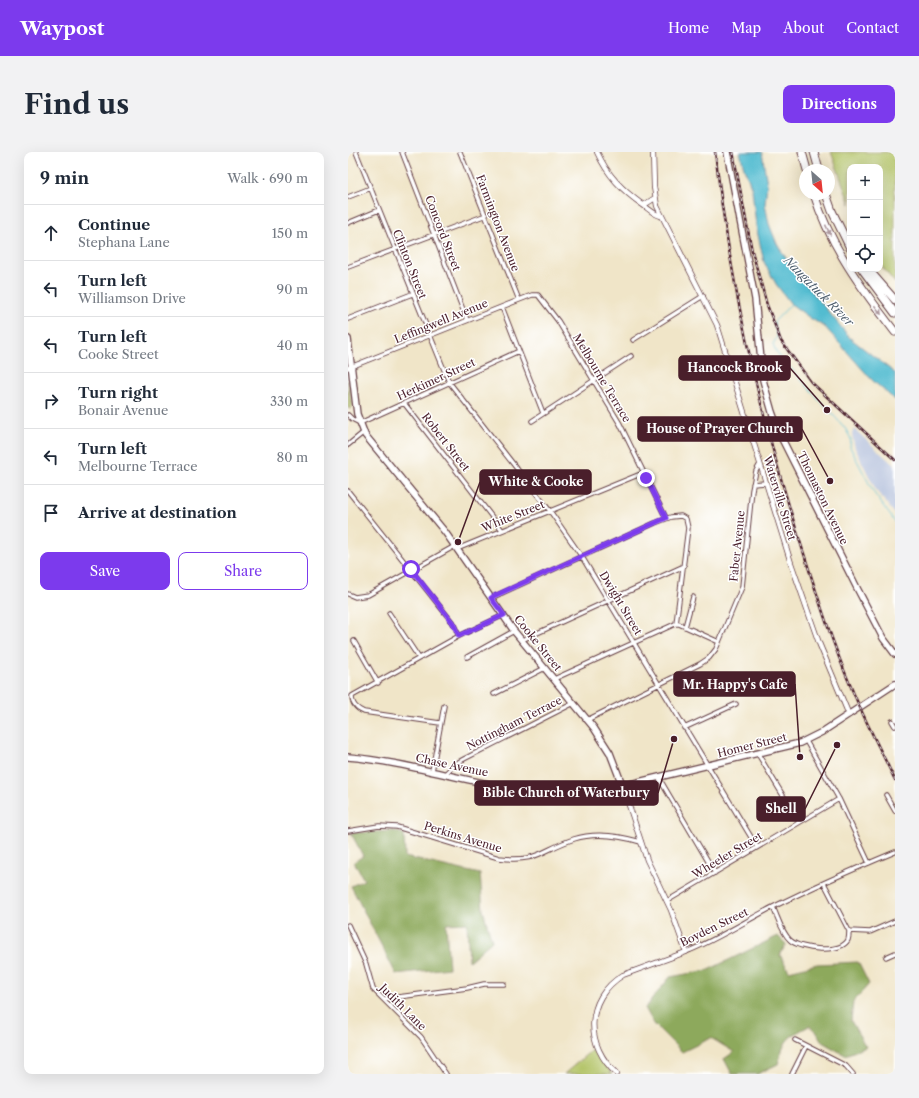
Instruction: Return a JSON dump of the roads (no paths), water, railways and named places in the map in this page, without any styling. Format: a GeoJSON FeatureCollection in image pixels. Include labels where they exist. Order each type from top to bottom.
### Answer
{"type":"FeatureCollection","features":[{"type":"Feature","properties":{"kind":"highway"},"geometry":{"type":"LineString","coordinates":[[802,152],[805,164]]}},
{"type":"Feature","properties":{"kind":"highway"},"geometry":{"type":"LineString","coordinates":[[814,152],[817,164]]}},
{"type":"Feature","properties":{"kind":"highway"},"geometry":{"type":"LineString","coordinates":[[816,200],[830,235],[860,287],[895,332]]}},
{"type":"Feature","properties":{"kind":"highway"},"geometry":{"type":"LineString","coordinates":[[829,200],[832,211],[847,242]]}},
{"type":"Feature","properties":{"kind":"highway"},"geometry":{"type":"LineString","coordinates":[[830,200],[848,236]]}},
{"type":"Feature","properties":{"kind":"highway"},"geometry":{"type":"LineString","coordinates":[[864,272],[895,313]]}},
{"type":"Feature","properties":{"kind":"highway"},"geometry":{"type":"LineString","coordinates":[[871,272],[895,300]]}},
{"type":"Feature","properties":{"kind":"main road","name":"Thomaston Avenue"},"geometry":{"type":"LineString","coordinates":[[727,152],[755,298],[763,380],[772,412],[784,443],[855,585],[883,638],[895,654]]}},
{"type":"Feature","properties":{"kind":"main road","name":"Cooke Street"},"geometry":{"type":"LineString","coordinates":[[348,339],[350,367],[360,423],[364,432],[456,547],[514,630],[587,720],[608,749],[623,787]]}},
{"type":"Feature","properties":{"kind":"main road","name":"Homer Street"},"geometry":{"type":"LineString","coordinates":[[623,787],[708,767],[806,741],[849,715],[895,684]]}},
{"type":"Feature","properties":{"kind":"main road","name":"Chase Avenue"},"geometry":{"type":"LineString","coordinates":[[348,757],[387,762],[525,791],[553,794],[582,794],[623,787]]}},
{"type":"Feature","properties":{"kind":"street","name":"Clinton Street"},"geometry":{"type":"LineString","coordinates":[[356,152],[412,294],[449,382]]}},
{"type":"Feature","properties":{"kind":"street","name":"Concord Street"},"geometry":{"type":"LineString","coordinates":[[402,152],[467,320]]}},
{"type":"Feature","properties":{"kind":"street","name":"Farmington Avenue"},"geometry":{"type":"LineString","coordinates":[[460,152],[519,300]]}},
{"type":"Feature","properties":{"kind":"street"},"geometry":{"type":"LineString","coordinates":[[597,152],[605,168],[615,182],[629,196],[644,205],[656,215],[661,216]]}},
{"type":"Feature","properties":{"kind":"street","name":"Waterville Street"},"geometry":{"type":"LineString","coordinates":[[654,152],[655,198],[661,216],[703,296],[719,331],[765,483],[815,633],[849,715]]}},
{"type":"Feature","properties":{"kind":"street"},"geometry":{"type":"LineString","coordinates":[[348,197],[371,188]]}},
{"type":"Feature","properties":{"kind":"street"},"geometry":{"type":"LineString","coordinates":[[644,205],[655,198]]}},
{"type":"Feature","properties":{"kind":"street"},"geometry":{"type":"LineString","coordinates":[[348,223],[379,210]]}},
{"type":"Feature","properties":{"kind":"street"},"geometry":{"type":"LineString","coordinates":[[348,267],[486,215]]}},
{"type":"Feature","properties":{"kind":"street"},"geometry":{"type":"LineString","coordinates":[[348,319],[412,294]]}},
{"type":"Feature","properties":{"kind":"street","name":"Leffingwell Avenue"},"geometry":{"type":"LineString","coordinates":[[350,367],[467,320],[519,300],[537,295]]}},
{"type":"Feature","properties":{"kind":"street","name":"Melbourne Terrace"},"geometry":{"type":"LineString","coordinates":[[537,295],[542,299],[553,314],[620,424],[666,518]]}},
{"type":"Feature","properties":{"kind":"street"},"geometry":{"type":"LineString","coordinates":[[634,340],[703,296]]}},
{"type":"Feature","properties":{"kind":"street"},"geometry":{"type":"LineString","coordinates":[[502,307],[543,414]]}},
{"type":"Feature","properties":{"kind":"street","name":"Herkimer Street"},"geometry":{"type":"LineString","coordinates":[[360,423],[519,351]]}},
{"type":"Feature","properties":{"kind":"street"},"geometry":{"type":"LineString","coordinates":[[532,421],[594,382],[631,356]]}},
{"type":"Feature","properties":{"kind":"street","name":"Dwight Street"},"geometry":{"type":"LineString","coordinates":[[449,382],[550,511],[582,557],[757,847]]}},
{"type":"Feature","properties":{"kind":"street","name":"Robert Street"},"geometry":{"type":"LineString","coordinates":[[404,403],[502,530]]}},
{"type":"Feature","properties":{"kind":"street"},"geometry":{"type":"LineString","coordinates":[[348,415],[360,423]]}},
{"type":"Feature","properties":{"kind":"street"},"geometry":{"type":"LineString","coordinates":[[348,445],[364,432]]}},
{"type":"Feature","properties":{"kind":"street","name":"Faber Avenue"},"geometry":{"type":"LineString","coordinates":[[587,720],[659,686],[706,661],[719,642],[743,584],[753,484],[760,464]]}},
{"type":"Feature","properties":{"kind":"street","name":"White Street"},"geometry":{"type":"LineString","coordinates":[[348,594],[355,597],[368,595],[411,569],[456,547],[643,473]]}},
{"type":"Feature","properties":{"kind":"street"},"geometry":{"type":"LineString","coordinates":[[753,484],[765,483]]}},
{"type":"Feature","properties":{"kind":"street"},"geometry":{"type":"LineString","coordinates":[[348,491],[453,623],[459,636]]}},
{"type":"Feature","properties":{"kind":"street"},"geometry":{"type":"LineString","coordinates":[[491,598],[666,518],[681,516],[687,521],[688,531],[676,624]]}},
{"type":"Feature","properties":{"kind":"street"},"geometry":{"type":"LineString","coordinates":[[522,640],[608,599],[684,566]]}},
{"type":"Feature","properties":{"kind":"street"},"geometry":{"type":"LineString","coordinates":[[685,627],[693,597]]}},
{"type":"Feature","properties":{"kind":"street"},"geometry":{"type":"LineString","coordinates":[[389,613],[419,658]]}},
{"type":"Feature","properties":{"kind":"street"},"geometry":{"type":"LineString","coordinates":[[440,723],[364,712],[358,709],[352,702],[352,696],[378,683],[459,636],[504,615]]}},
{"type":"Feature","properties":{"kind":"street"},"geometry":{"type":"LineString","coordinates":[[554,679],[676,624],[719,642]]}},
{"type":"Feature","properties":{"kind":"street"},"geometry":{"type":"LineString","coordinates":[[466,657],[514,630]]}},
{"type":"Feature","properties":{"kind":"street"},"geometry":{"type":"LineString","coordinates":[[354,640],[378,683]]}},
{"type":"Feature","properties":{"kind":"street"},"geometry":{"type":"LineString","coordinates":[[494,694],[545,668]]}},
{"type":"Feature","properties":{"kind":"street","name":"Nottingham Terrace"},"geometry":{"type":"LineString","coordinates":[[445,774],[455,764],[464,758],[574,703]]}},
{"type":"Feature","properties":{"kind":"street"},"geometry":{"type":"LineString","coordinates":[[684,728],[736,704]]}},
{"type":"Feature","properties":{"kind":"street"},"geometry":{"type":"LineString","coordinates":[[432,771],[444,706]]}},
{"type":"Feature","properties":{"kind":"street"},"geometry":{"type":"LineString","coordinates":[[892,721],[895,726]]}},
{"type":"Feature","properties":{"kind":"street"},"geometry":{"type":"LineString","coordinates":[[806,741],[839,799],[869,863]]}},
{"type":"Feature","properties":{"kind":"street"},"geometry":{"type":"LineString","coordinates":[[758,754],[799,822]]}},
{"type":"Feature","properties":{"kind":"street"},"geometry":{"type":"LineString","coordinates":[[659,778],[716,873]]}},
{"type":"Feature","properties":{"kind":"street","name":"Cooke Street"},"geometry":{"type":"LineString","coordinates":[[623,787],[647,860],[667,902],[686,952]]}},
{"type":"Feature","properties":{"kind":"street"},"geometry":{"type":"LineString","coordinates":[[886,795],[895,811]]}},
{"type":"Feature","properties":{"kind":"street","name":"Wheeler Street"},"geometry":{"type":"LineString","coordinates":[[667,902],[839,799]]}},
{"type":"Feature","properties":{"kind":"street","name":"Perkins Avenue"},"geometry":{"type":"LineString","coordinates":[[348,831],[379,826],[397,827],[499,858],[514,860],[529,859],[545,853],[563,843],[584,837],[609,836],[628,838],[641,842]]}},
{"type":"Feature","properties":{"kind":"street","name":"Boyden Street"},"geometry":{"type":"LineString","coordinates":[[617,1074],[601,1056],[594,1036],[594,1016],[604,993],[616,980],[623,975],[704,944],[773,907],[895,852]]}},
{"type":"Feature","properties":{"kind":"street"},"geometry":{"type":"LineString","coordinates":[[773,907],[786,935],[791,941],[800,946],[822,950],[845,944],[849,938],[849,930],[824,883]]}},
{"type":"Feature","properties":{"kind":"street"},"geometry":{"type":"LineString","coordinates":[[849,930],[870,932],[895,921]]}},
{"type":"Feature","properties":{"kind":"street","name":"Judith Lane"},"geometry":{"type":"LineString","coordinates":[[348,925],[366,964],[373,990],[421,1037],[446,1074]]}},
{"type":"Feature","properties":{"kind":"street"},"geometry":{"type":"LineString","coordinates":[[886,957],[895,953]]}},
{"type":"Feature","properties":{"kind":"street"},"geometry":{"type":"LineString","coordinates":[[383,999],[467,988],[484,984],[504,984]]}},
{"type":"Feature","properties":{"kind":"street"},"geometry":{"type":"LineString","coordinates":[[795,1040],[846,1066],[853,1074]]}},
{"type":"Feature","properties":{"kind":"street"},"geometry":{"type":"LineString","coordinates":[[792,1074],[806,1046]]}},
{"type":"Feature","properties":{"kind":"water"},"geometry":{"type":"Polygon","coordinates":[[[740,152],[762,152],[767,184],[765,204],[769,224],[777,244],[789,263],[850,338],[895,373],[895,400],[872,380],[825,327],[791,304],[776,284],[764,262],[756,226],[752,189],[740,152]]]}},
{"type":"Feature","properties":{"kind":"waterway"},"geometry":{"type":"LineString","coordinates":[[792,303],[774,322],[777,337],[773,344],[776,352],[845,428],[851,439],[850,447],[874,493],[895,522]]}},
{"type":"Feature","properties":{"kind":"railway"},"geometry":{"type":"LineString","coordinates":[[715,152],[739,306],[762,407],[789,507],[826,623],[838,655],[861,711],[895,780]]}},
{"type":"Feature","properties":{"kind":"railway"},"geometry":{"type":"LineString","coordinates":[[733,152],[752,251],[767,305],[781,341],[811,382],[895,460]]}},
{"type":"Feature","properties":{"kind":"place","name":"Hancock Brook"},"geometry":{"type":"Point","coordinates":[827,410]}},
{"type":"Feature","properties":{"kind":"place","name":"House of Prayer Church"},"geometry":{"type":"Point","coordinates":[830,481]}},
{"type":"Feature","properties":{"kind":"place","name":"White & Cooke"},"geometry":{"type":"Point","coordinates":[458,542]}},
{"type":"Feature","properties":{"kind":"place","name":"Bible Church of Waterbury"},"geometry":{"type":"Point","coordinates":[674,739]}},
{"type":"Feature","properties":{"kind":"place","name":"Shell"},"geometry":{"type":"Point","coordinates":[837,745]}},
{"type":"Feature","properties":{"kind":"place","name":"Mr. Happy's Cafe"},"geometry":{"type":"Point","coordinates":[800,757]}},
{"type":"Feature","properties":{"kind":"water label","name":"Naugatuck River"},"geometry":{"type":"Point","coordinates":[819,291]}}]}
